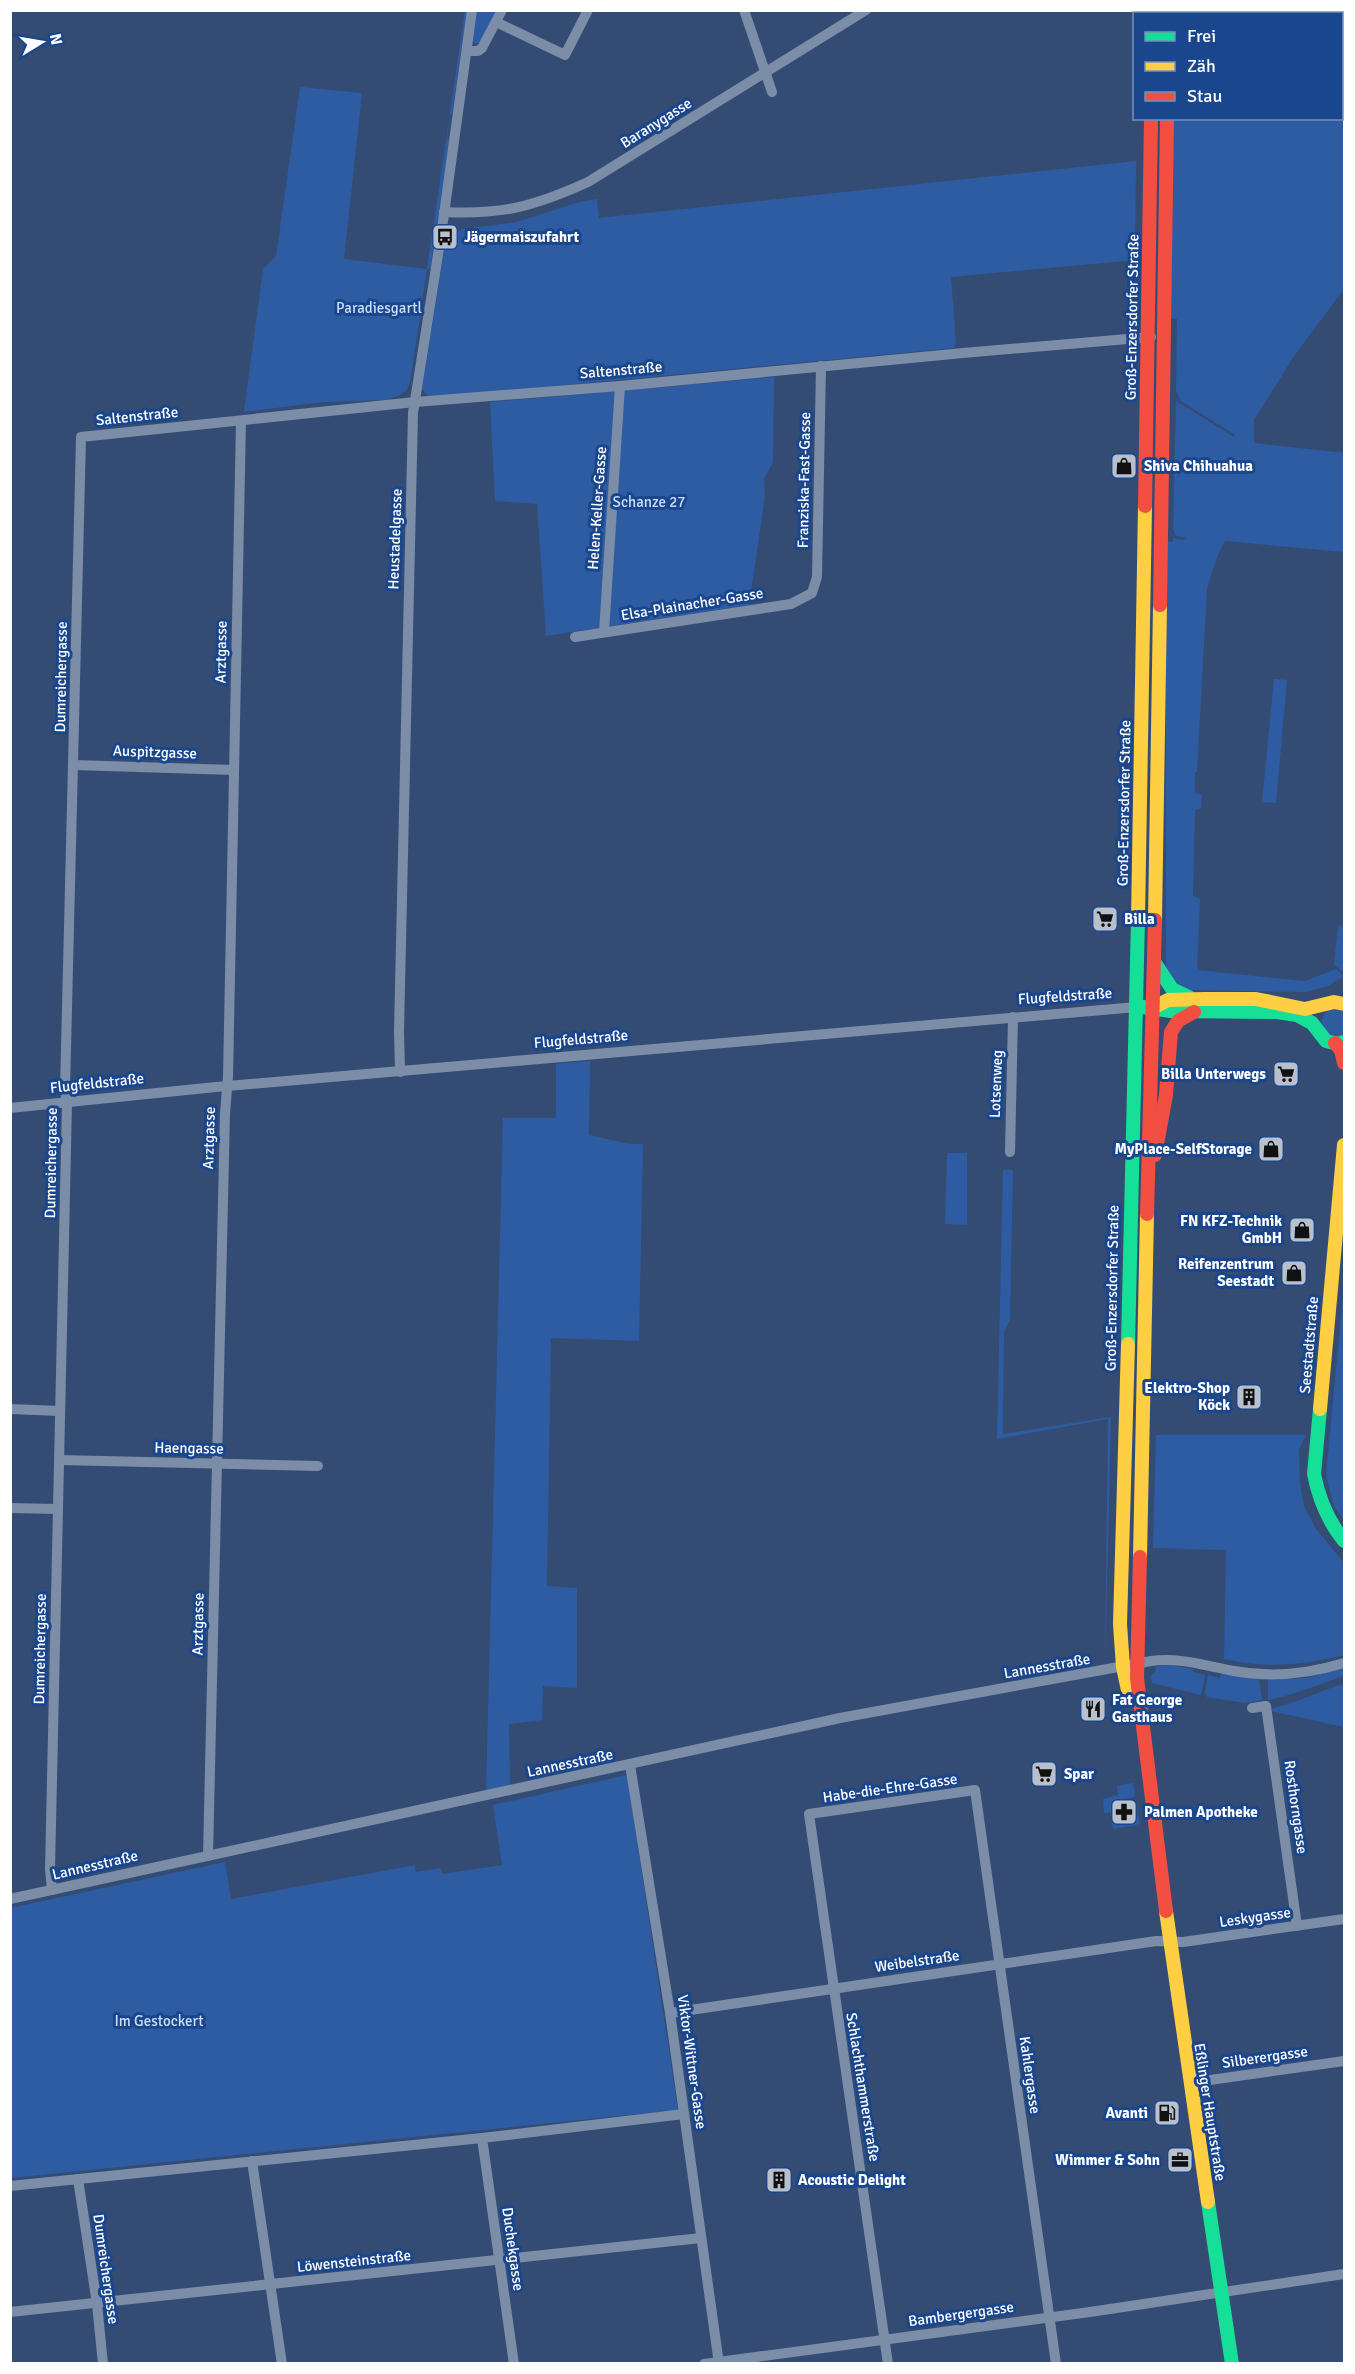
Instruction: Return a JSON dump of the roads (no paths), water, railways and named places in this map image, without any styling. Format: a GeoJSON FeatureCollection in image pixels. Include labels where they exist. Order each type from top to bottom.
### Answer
{"type":"FeatureCollection","features":[{"type":"Feature","properties":{"kind":"main road","name":"Groß-Enzersdorfer Straße"},"geometry":{"type":"LineString","coordinates":[[1123,1667],[1120,1624],[1137,1007],[1151,120]]}},
{"type":"Feature","properties":{"kind":"main road","name":"Groß-Enzersdorfer Straße"},"geometry":{"type":"LineString","coordinates":[[1137,1664],[1147,1199],[1155,963],[1167,120]]}},
{"type":"Feature","properties":{"kind":"main road"},"geometry":{"type":"LineString","coordinates":[[1155,963],[1165,982],[1173,991],[1192,998],[1204,999]]}},
{"type":"Feature","properties":{"kind":"main road"},"geometry":{"type":"LineString","coordinates":[[1154,1007],[1168,1000],[1204,999],[1256,999],[1305,1009],[1334,1002],[1344,1004]]}},
{"type":"Feature","properties":{"kind":"main road"},"geometry":{"type":"LineString","coordinates":[[1318,1032],[1317,1015],[1324,1005]]}},
{"type":"Feature","properties":{"kind":"main road","name":"Flugfeldstraße"},"geometry":{"type":"LineString","coordinates":[[1137,1007],[1154,1007]]}},
{"type":"Feature","properties":{"kind":"main road"},"geometry":{"type":"LineString","coordinates":[[1154,1007],[1163,1010],[1194,1012],[1277,1012],[1297,1015],[1312,1023],[1326,1041],[1340,1043],[1344,1063]]}},
{"type":"Feature","properties":{"kind":"main road"},"geometry":{"type":"LineString","coordinates":[[1147,1199],[1166,1095],[1171,1032],[1178,1021],[1194,1012]]}},
{"type":"Feature","properties":{"kind":"main road","name":"Seestadtstraße"},"geometry":{"type":"LineString","coordinates":[[1344,1145],[1314,1474],[1317,1496],[1326,1515],[1344,1541]]}},
{"type":"Feature","properties":{"kind":"main road","name":"Eßlinger Hauptstraße"},"geometry":{"type":"LineString","coordinates":[[1137,1664],[1169,1942],[1232,2364]]}},
{"type":"Feature","properties":{"kind":"main road","name":"Eßlinger Hauptstraße"},"geometry":{"type":"LineString","coordinates":[[1123,1667],[1147,1812],[1160,1865]]}},
{"type":"Feature","properties":{"kind":"street","name":"Heustadelgasse"},"geometry":{"type":"LineString","coordinates":[[400,1072],[399,1019],[415,402],[472,10]]}},
{"type":"Feature","properties":{"kind":"street"},"geometry":{"type":"LineString","coordinates":[[467,51],[480,50],[502,10]]}},
{"type":"Feature","properties":{"kind":"street"},"geometry":{"type":"LineString","coordinates":[[496,22],[565,55],[588,10]]}},
{"type":"Feature","properties":{"kind":"street"},"geometry":{"type":"LineString","coordinates":[[744,10],[772,92]]}},
{"type":"Feature","properties":{"kind":"street","name":"Baranygasse"},"geometry":{"type":"LineString","coordinates":[[444,212],[483,213],[545,201],[588,182],[866,10]]}},
{"type":"Feature","properties":{"kind":"street","name":"Saltenstraße"},"geometry":{"type":"LineString","coordinates":[[81,436],[415,402],[620,386],[1163,336]]}},
{"type":"Feature","properties":{"kind":"street","name":"Franziska-Fast-Gasse"},"geometry":{"type":"LineString","coordinates":[[812,593],[817,577],[821,366]]}},
{"type":"Feature","properties":{"kind":"street","name":"Helen-Keller-Gasse"},"geometry":{"type":"LineString","coordinates":[[604,632],[620,386]]}},
{"type":"Feature","properties":{"kind":"street","name":"Arztgasse"},"geometry":{"type":"LineString","coordinates":[[208,1856],[228,1065],[241,421]]}},
{"type":"Feature","properties":{"kind":"street","name":"Dumreichergasse"},"geometry":{"type":"LineString","coordinates":[[52,1890],[50,1869],[67,1103],[65,1090],[81,436]]}},
{"type":"Feature","properties":{"kind":"street","name":"Elsa-Plainacher-Gasse"},"geometry":{"type":"LineString","coordinates":[[575,638],[791,604],[812,593]]}},
{"type":"Feature","properties":{"kind":"street","name":"Auspitzgasse"},"geometry":{"type":"LineString","coordinates":[[74,765],[234,770]]}},
{"type":"Feature","properties":{"kind":"street","name":"Flugfeldstraße"},"geometry":{"type":"LineString","coordinates":[[10,1108],[1137,1007]]}},
{"type":"Feature","properties":{"kind":"street","name":"Lotsenweg"},"geometry":{"type":"LineString","coordinates":[[1010,1152],[1013,1017]]}},
{"type":"Feature","properties":{"kind":"street"},"geometry":{"type":"LineString","coordinates":[[10,1409],[60,1411]]}},
{"type":"Feature","properties":{"kind":"street","name":"Haengasse"},"geometry":{"type":"LineString","coordinates":[[59,1460],[318,1466]]}},
{"type":"Feature","properties":{"kind":"street"},"geometry":{"type":"LineString","coordinates":[[10,1508],[58,1509]]}},
{"type":"Feature","properties":{"kind":"street","name":"Lannesstraße"},"geometry":{"type":"LineString","coordinates":[[10,1899],[840,1718],[1159,1660],[1184,1660],[1233,1671],[1280,1675],[1344,1664]]}},
{"type":"Feature","properties":{"kind":"street","name":"Rosthorngasse"},"geometry":{"type":"LineString","coordinates":[[1252,1708],[1266,1706],[1298,1926]]}},
{"type":"Feature","properties":{"kind":"street","name":"Viktor-Wittner-Gasse"},"geometry":{"type":"LineString","coordinates":[[630,1765],[670,2013],[719,2363]]}},
{"type":"Feature","properties":{"kind":"street","name":"Habe-die-Ehre-Gasse"},"geometry":{"type":"LineString","coordinates":[[809,1814],[975,1790]]}},
{"type":"Feature","properties":{"kind":"street","name":"Kahlergasse"},"geometry":{"type":"LineString","coordinates":[[975,1790],[1056,2364]]}},
{"type":"Feature","properties":{"kind":"street","name":"Schlachthammerstraße"},"geometry":{"type":"LineString","coordinates":[[809,1814],[888,2364]]}},
{"type":"Feature","properties":{"kind":"street","name":"Leskygasse"},"geometry":{"type":"LineString","coordinates":[[1169,1942],[1344,1919]]}},
{"type":"Feature","properties":{"kind":"street","name":"Weibelstraße"},"geometry":{"type":"LineString","coordinates":[[670,2013],[1156,1941],[1169,1942]]}},
{"type":"Feature","properties":{"kind":"street","name":"Silberergasse"},"geometry":{"type":"LineString","coordinates":[[1189,2083],[1344,2061]]}},
{"type":"Feature","properties":{"kind":"street"},"geometry":{"type":"LineString","coordinates":[[10,2186],[482,2138],[684,2114]]}},
{"type":"Feature","properties":{"kind":"street","name":"Duchekgasse"},"geometry":{"type":"LineString","coordinates":[[482,2138],[513,2364]]}},
{"type":"Feature","properties":{"kind":"street"},"geometry":{"type":"LineString","coordinates":[[252,2161],[282,2364]]}},
{"type":"Feature","properties":{"kind":"street","name":"Dumreichergasse"},"geometry":{"type":"LineString","coordinates":[[78,2179],[97,2304],[103,2364]]}},
{"type":"Feature","properties":{"kind":"street","name":"Löwensteinstraße"},"geometry":{"type":"LineString","coordinates":[[10,2313],[701,2238]]}},
{"type":"Feature","properties":{"kind":"street","name":"Bambergergasse"},"geometry":{"type":"LineString","coordinates":[[704,2364],[1344,2274]]}},
{"type":"Feature","properties":{"kind":"place","name":"Jägermaiszufahrt"},"geometry":{"type":"Point","coordinates":[445,237]}},
{"type":"Feature","properties":{"kind":"place","name":"Shiva Chihuahua"},"geometry":{"type":"Point","coordinates":[1124,466]}},
{"type":"Feature","properties":{"kind":"place","name":"Billa"},"geometry":{"type":"Point","coordinates":[1105,919]}},
{"type":"Feature","properties":{"kind":"place","name":"Billa Unterwegs"},"geometry":{"type":"Point","coordinates":[1286,1074]}},
{"type":"Feature","properties":{"kind":"place","name":"MyPlace-SelfStorage"},"geometry":{"type":"Point","coordinates":[1271,1149]}},
{"type":"Feature","properties":{"kind":"place","name":"FN KFZ-Technik GmbH"},"geometry":{"type":"Point","coordinates":[1302,1230]}},
{"type":"Feature","properties":{"kind":"place","name":"Reifenzentrum Seestadt"},"geometry":{"type":"Point","coordinates":[1294,1273]}},
{"type":"Feature","properties":{"kind":"place","name":"Elektro-Shop Köck"},"geometry":{"type":"Point","coordinates":[1249,1397]}},
{"type":"Feature","properties":{"kind":"place","name":"Fat George Gasthaus"},"geometry":{"type":"Point","coordinates":[1093,1709]}},
{"type":"Feature","properties":{"kind":"place","name":"Spar"},"geometry":{"type":"Point","coordinates":[1044,1774]}},
{"type":"Feature","properties":{"kind":"place","name":"Palmen Apotheke"},"geometry":{"type":"Point","coordinates":[1124,1812]}},
{"type":"Feature","properties":{"kind":"place","name":"Avanti"},"geometry":{"type":"Point","coordinates":[1167,2113]}},
{"type":"Feature","properties":{"kind":"place","name":"Wimmer & Sohn"},"geometry":{"type":"Point","coordinates":[1180,2160]}},
{"type":"Feature","properties":{"kind":"place","name":"Acoustic Delight"},"geometry":{"type":"Point","coordinates":[779,2180]}},
{"type":"Feature","properties":{"kind":"park label","name":"Paradiesgartl"},"geometry":{"type":"Point","coordinates":[379,308]}},
{"type":"Feature","properties":{"kind":"park label","name":"Schanze 27"},"geometry":{"type":"Point","coordinates":[649,502]}},
{"type":"Feature","properties":{"kind":"park label","name":"Im Gestockert"},"geometry":{"type":"Point","coordinates":[159,2021]}}]}
